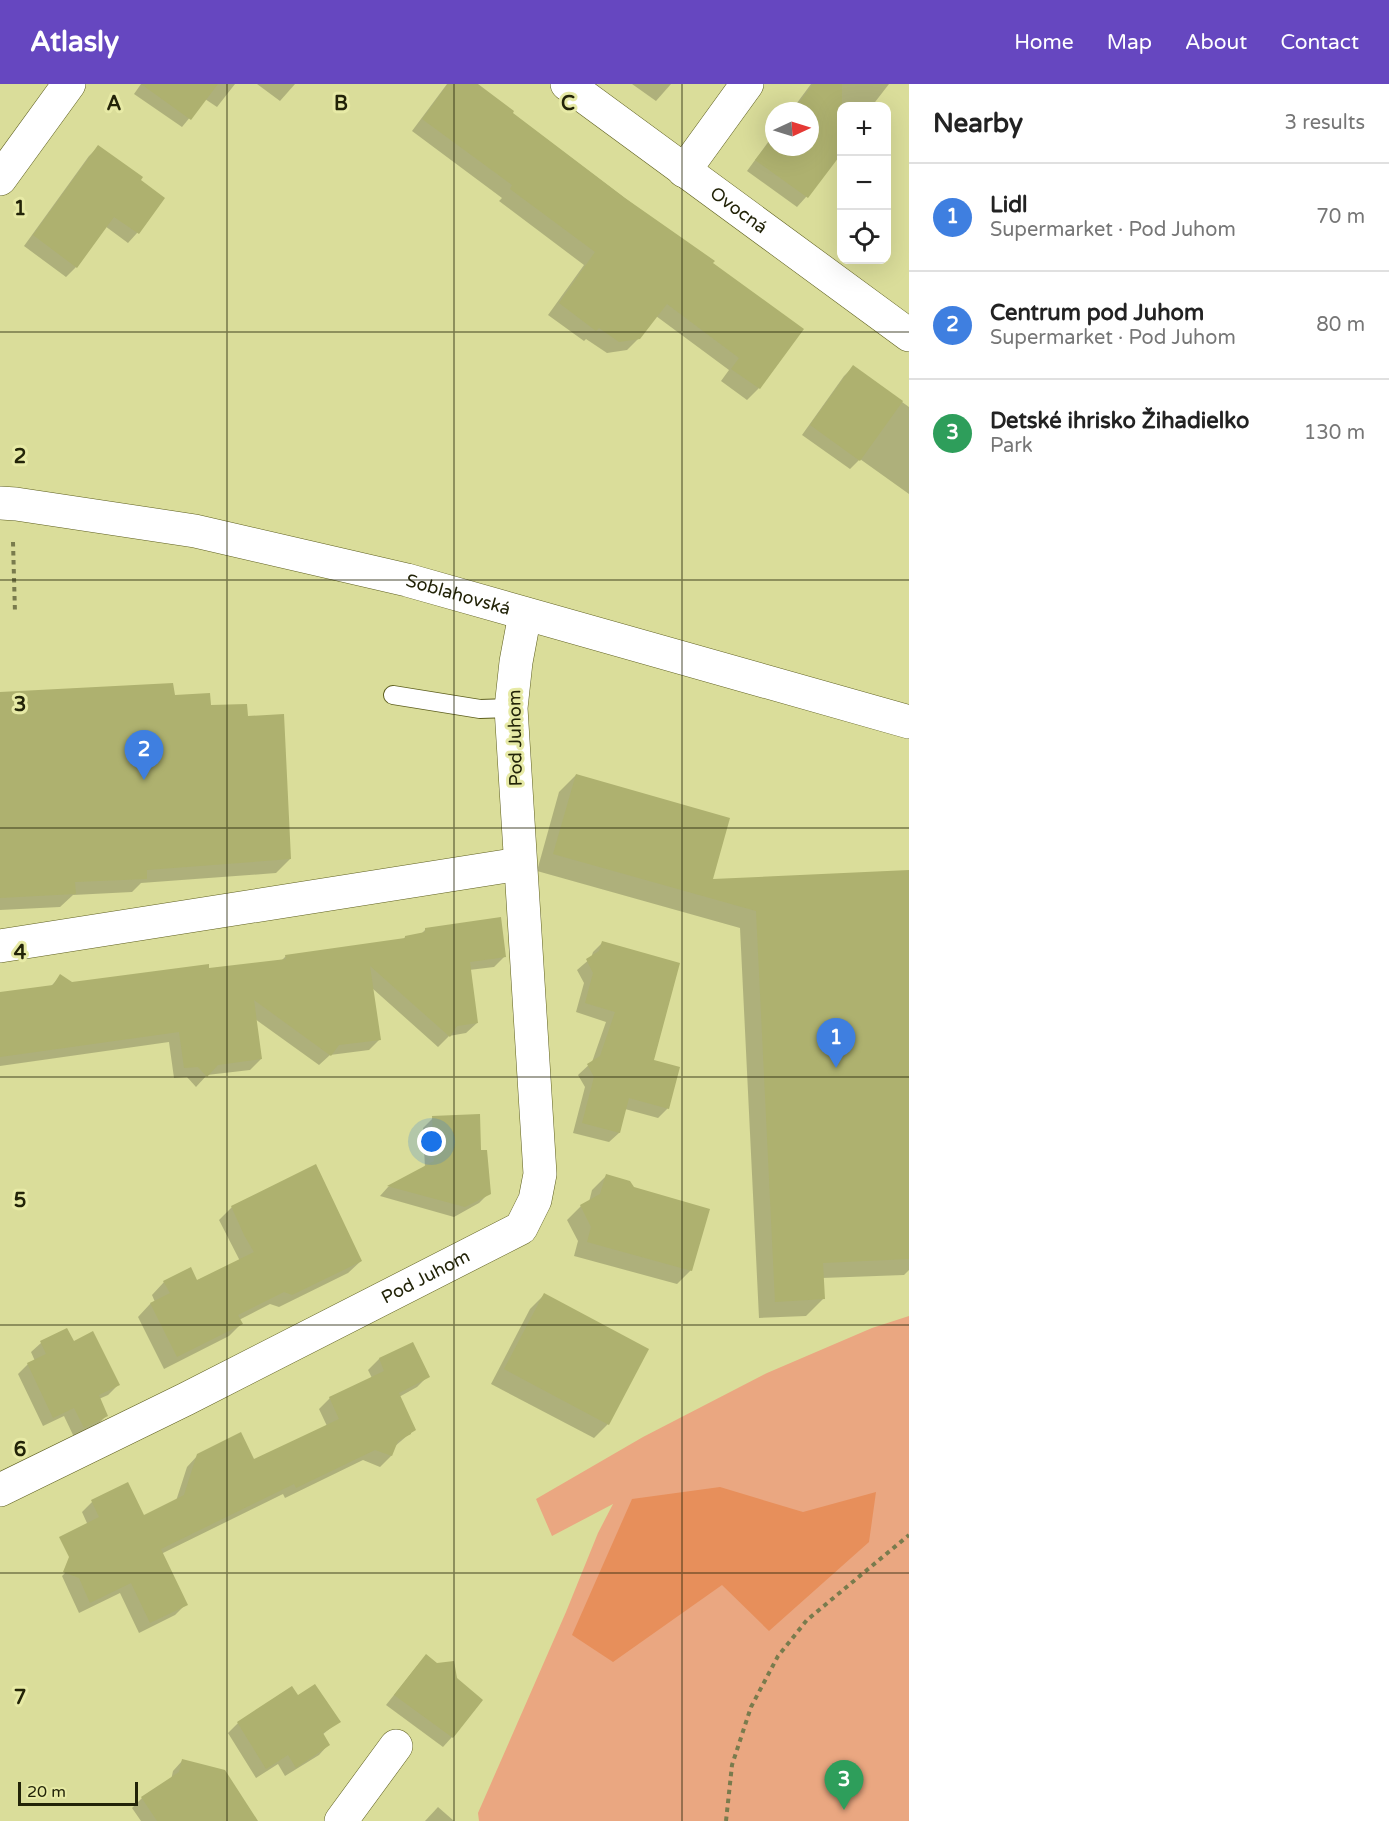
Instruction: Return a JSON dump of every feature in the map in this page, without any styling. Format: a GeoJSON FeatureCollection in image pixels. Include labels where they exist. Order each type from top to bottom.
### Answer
{"type":"FeatureCollection","features":[{"type":"Feature","properties":{"kind":"street"},"geometry":{"type":"LineString","coordinates":[[0,179],[69,84]]}},
{"type":"Feature","properties":{"kind":"street","name":"Ovocná"},"geometry":{"type":"LineString","coordinates":[[567,84],[909,335]]}},
{"type":"Feature","properties":{"kind":"street"},"geometry":{"type":"LineString","coordinates":[[684,171],[747,84]]}},
{"type":"Feature","properties":{"kind":"street","name":"Soblahovská"},"geometry":{"type":"LineString","coordinates":[[0,503],[195,531],[407,580],[909,722]]}},
{"type":"Feature","properties":{"kind":"street","name":"Pod Juhom"},"geometry":{"type":"LineString","coordinates":[[0,1490],[196,1394],[521,1228],[535,1200],[540,1174],[511,708],[516,662],[525,614]]}},
{"type":"Feature","properties":{"kind":"street"},"geometry":{"type":"LineString","coordinates":[[0,946],[520,864]]}},
{"type":"Feature","properties":{"kind":"street"},"geometry":{"type":"LineString","coordinates":[[341,1821],[396,1746]]}},
{"type":"Feature","properties":{"kind":"lane"},"geometry":{"type":"LineString","coordinates":[[393,695],[480,709],[511,708]]}},
{"type":"Feature","properties":{"kind":"path"},"geometry":{"type":"LineString","coordinates":[[13,552],[15,614]]}},
{"type":"Feature","properties":{"kind":"path"},"geometry":{"type":"LineString","coordinates":[[726,1821],[732,1765],[751,1707],[778,1656],[807,1620],[909,1535]]}},
{"type":"Feature","properties":{"kind":"shaded area"},"geometry":{"type":"Polygon","coordinates":[[[909,1316],[909,1821],[479,1821],[478,1813],[598,1533],[613,1504],[552,1536],[536,1499],[643,1437],[767,1373],[872,1328],[909,1316]]]}},
{"type":"Feature","properties":{"kind":"shaded area"},"geometry":{"type":"Polygon","coordinates":[[[720,1487],[803,1512],[876,1492],[869,1542],[769,1631],[722,1585],[613,1662],[572,1635],[632,1499],[720,1487]]]}},
{"type":"Feature","properties":{"kind":"building"},"geometry":{"type":"Polygon","coordinates":[[[141,84],[218,84],[191,120],[141,84]]]}},
{"type":"Feature","properties":{"kind":"building"},"geometry":{"type":"Polygon","coordinates":[[[448,84],[478,84],[625,198],[715,261],[713,263],[804,329],[760,389],[731,369],[739,358],[667,304],[640,339],[619,342],[599,328],[596,331],[559,303],[595,252],[510,189],[512,185],[422,119],[448,84]]]}},
{"type":"Feature","properties":{"kind":"building"},"geometry":{"type":"Polygon","coordinates":[[[813,84],[842,84],[842,102],[837,102],[837,160],[808,198],[755,160],[765,147],[765,156],[819,156],[819,102],[800,102],[813,84]]]}},
{"type":"Feature","properties":{"kind":"building"},"geometry":{"type":"Polygon","coordinates":[[[98,145],[143,177],[141,180],[165,198],[139,234],[114,217],[77,268],[33,235],[98,145]]]}},
{"type":"Feature","properties":{"kind":"building"},"geometry":{"type":"Polygon","coordinates":[[[853,365],[903,401],[860,461],[810,425],[853,365]]]}},
{"type":"Feature","properties":{"kind":"building"},"geometry":{"type":"Polygon","coordinates":[[[173,683],[175,695],[210,693],[211,705],[247,704],[248,716],[284,714],[291,859],[147,870],[147,879],[75,882],[76,894],[0,898],[0,692],[173,683]]]}},
{"type":"Feature","properties":{"kind":"building"},"geometry":{"type":"Polygon","coordinates":[[[576,774],[730,818],[713,879],[909,870],[909,1259],[823,1263],[825,1299],[775,1302],[756,911],[553,854],[576,774]]]}},
{"type":"Feature","properties":{"kind":"building"},"geometry":{"type":"Polygon","coordinates":[[[501,917],[506,957],[470,962],[478,1023],[457,1026],[450,1037],[370,966],[381,1040],[339,1045],[331,1056],[254,1000],[262,1059],[218,1065],[207,1077],[198,1067],[184,1068],[179,1032],[0,1057],[0,992],[53,985],[60,974],[72,982],[209,964],[209,968],[286,959],[285,955],[405,938],[405,936],[425,932],[425,928],[501,917]]]}},
{"type":"Feature","properties":{"kind":"building"},"geometry":{"type":"Polygon","coordinates":[[[602,941],[680,963],[654,1060],[680,1067],[669,1109],[629,1098],[620,1133],[582,1123],[594,1077],[587,1064],[600,1056],[615,1012],[585,1003],[593,973],[586,959],[599,951],[602,941]]]}},
{"type":"Feature","properties":{"kind":"building"},"geometry":{"type":"Polygon","coordinates":[[[480,1114],[481,1150],[487,1150],[491,1194],[465,1207],[387,1186],[434,1161],[432,1116],[480,1114]]]}},
{"type":"Feature","properties":{"kind":"building"},"geometry":{"type":"Polygon","coordinates":[[[316,1164],[362,1261],[292,1295],[284,1292],[238,1315],[243,1324],[177,1357],[150,1303],[170,1293],[163,1281],[191,1267],[197,1280],[254,1252],[231,1206],[316,1164]]]}},
{"type":"Feature","properties":{"kind":"building"},"geometry":{"type":"Polygon","coordinates":[[[606,1174],[630,1181],[634,1187],[710,1209],[692,1271],[587,1242],[591,1227],[580,1205],[600,1194],[606,1174]]]}},
{"type":"Feature","properties":{"kind":"building"},"geometry":{"type":"Polygon","coordinates":[[[544,1293],[649,1349],[609,1425],[504,1369],[544,1293]]]}},
{"type":"Feature","properties":{"kind":"building"},"geometry":{"type":"Polygon","coordinates":[[[67,1328],[74,1341],[93,1331],[120,1385],[99,1395],[108,1416],[84,1428],[74,1408],[53,1418],[27,1363],[46,1354],[40,1341],[67,1328]]]}},
{"type":"Feature","properties":{"kind":"building"},"geometry":{"type":"Polygon","coordinates":[[[413,1342],[430,1377],[399,1393],[416,1430],[398,1441],[392,1456],[375,1450],[296,1488],[294,1484],[161,1549],[188,1605],[150,1623],[131,1583],[90,1603],[79,1578],[63,1572],[69,1557],[59,1537],[99,1517],[91,1500],[128,1482],[144,1515],[184,1495],[197,1454],[241,1432],[254,1459],[339,1419],[329,1397],[384,1371],[379,1358],[413,1342]]]}},
{"type":"Feature","properties":{"kind":"building"},"geometry":{"type":"Polygon","coordinates":[[[426,1654],[437,1663],[454,1661],[457,1678],[483,1700],[453,1738],[394,1695],[426,1654]]]}},
{"type":"Feature","properties":{"kind":"building"},"geometry":{"type":"Polygon","coordinates":[[[315,1684],[341,1722],[323,1733],[330,1745],[296,1768],[288,1755],[266,1769],[237,1722],[292,1686],[298,1695],[315,1684]]]}},
{"type":"Feature","properties":{"kind":"building"},"geometry":{"type":"Polygon","coordinates":[[[182,1759],[225,1770],[258,1821],[157,1821],[141,1797],[179,1772],[182,1759]]]}},
{"type":"Feature","properties":{"kind":"place","name":"Centrum pod Juhom"},"geometry":{"type":"Point","coordinates":[144,780]}},
{"type":"Feature","properties":{"kind":"place","name":"Lidl"},"geometry":{"type":"Point","coordinates":[836,1068]}},
{"type":"Feature","properties":{"kind":"place","name":"Detské ihrisko Žihadielko"},"geometry":{"type":"Point","coordinates":[844,1810]}}]}
